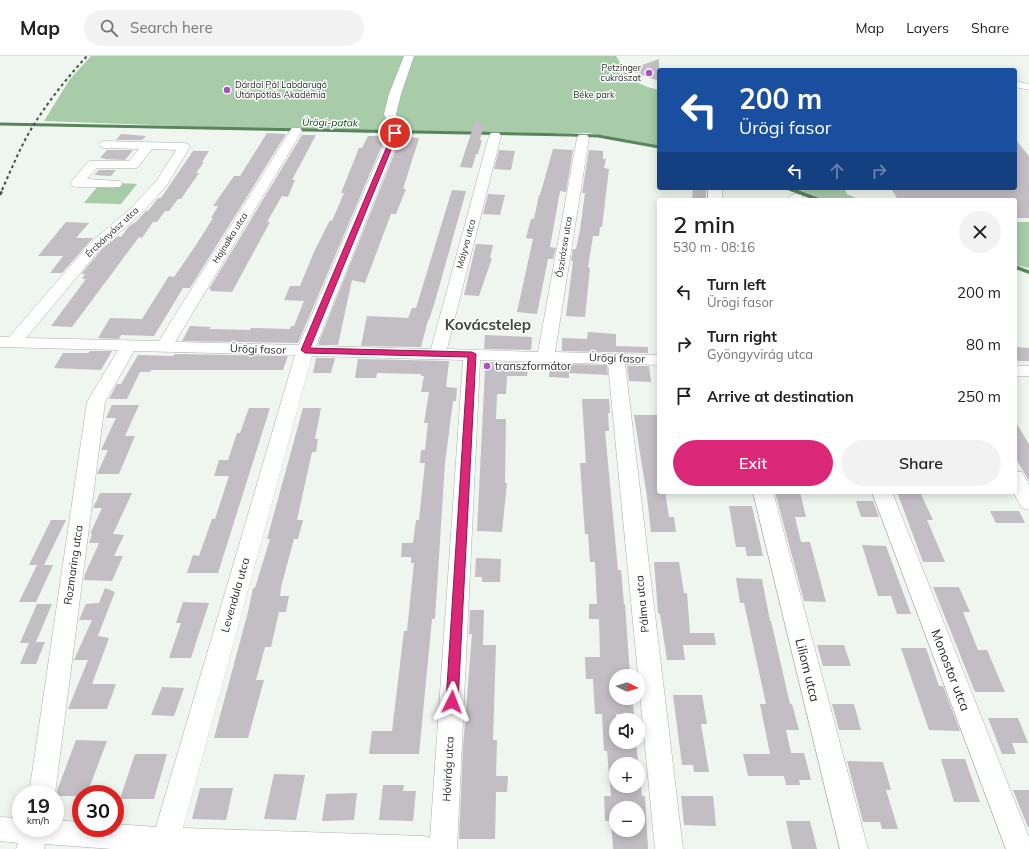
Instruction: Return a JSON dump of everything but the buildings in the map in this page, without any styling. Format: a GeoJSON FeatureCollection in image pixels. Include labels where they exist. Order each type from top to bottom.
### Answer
{"type":"FeatureCollection","features":[{"type":"Feature","properties":{"kind":"street","name":"Levendula utca"},"geometry":{"type":"LineString","coordinates":[[166,840],[305,350],[396,131],[390,114],[395,94],[409,56]]}},
{"type":"Feature","properties":{"kind":"street"},"geometry":{"type":"LineString","coordinates":[[1017,85],[1029,88]]}},
{"type":"Feature","properties":{"kind":"street"},"geometry":{"type":"LineString","coordinates":[[1017,96],[1029,95]]}},
{"type":"Feature","properties":{"kind":"street","name":"Hajnalka utca"},"geometry":{"type":"LineString","coordinates":[[164,346],[296,131]]}},
{"type":"Feature","properties":{"kind":"street","name":"Mályva utca"},"geometry":{"type":"LineString","coordinates":[[438,353],[495,136]]}},
{"type":"Feature","properties":{"kind":"street","name":"Őszirózsa utca"},"geometry":{"type":"LineString","coordinates":[[546,356],[582,138]]}},
{"type":"Feature","properties":{"kind":"street","name":"Ércbányász utca"},"geometry":{"type":"LineString","coordinates":[[7,342],[96,245],[136,211],[162,182],[184,147],[105,144]]}},
{"type":"Feature","properties":{"kind":"street"},"geometry":{"type":"LineString","coordinates":[[115,184],[77,183],[94,164],[132,165],[148,146]]}},
{"type":"Feature","properties":{"kind":"street","name":"Ürögi fasor"},"geometry":{"type":"LineString","coordinates":[[7,342],[657,360]]}},
{"type":"Feature","properties":{"kind":"street","name":"Rozmaring utca"},"geometry":{"type":"LineString","coordinates":[[43,785],[96,402],[130,345]]}},
{"type":"Feature","properties":{"kind":"street","name":"Hóvirág utca"},"geometry":{"type":"LineString","coordinates":[[443,849],[472,354]]}},
{"type":"Feature","properties":{"kind":"street","name":"Pálma utca"},"geometry":{"type":"LineString","coordinates":[[616,358],[669,849]]}},
{"type":"Feature","properties":{"kind":"street"},"geometry":{"type":"LineString","coordinates":[[1017,370],[1029,371]]}},
{"type":"Feature","properties":{"kind":"street"},"geometry":{"type":"LineString","coordinates":[[1017,481],[1029,503]]}},
{"type":"Feature","properties":{"kind":"street","name":"Liliom utca"},"geometry":{"type":"LineString","coordinates":[[764,494],[854,849]]}},
{"type":"Feature","properties":{"kind":"street","name":"Monostor utca"},"geometry":{"type":"LineString","coordinates":[[883,494],[1020,849]]}},
{"type":"Feature","properties":{"kind":"street"},"geometry":{"type":"LineString","coordinates":[[0,829],[12,831]]}},
{"type":"Feature","properties":{"kind":"street"},"geometry":{"type":"LineString","coordinates":[[64,837],[166,840],[290,847],[424,849]]}},
{"type":"Feature","properties":{"kind":"green space","name":"Béke park"},"geometry":{"type":"Polygon","coordinates":[[[91,56],[616,56],[633,79],[643,85],[657,90],[657,146],[588,133],[373,133],[44,121],[70,79],[91,56]]]}},
{"type":"Feature","properties":{"kind":"green space"},"geometry":{"type":"Polygon","coordinates":[[[119,183],[137,184],[121,204],[84,203],[97,187],[114,188],[119,183]]]}},
{"type":"Feature","properties":{"kind":"green space"},"geometry":{"type":"Polygon","coordinates":[[[799,190],[845,190],[847,194],[856,198],[821,198],[799,190]]]}},
{"type":"Feature","properties":{"kind":"green space"},"geometry":{"type":"Polygon","coordinates":[[[1017,222],[1029,222],[1029,268],[1017,265],[1017,222]]]}},
{"type":"Feature","properties":{"kind":"waterway","name":"Ürögi-patak"},"geometry":{"type":"LineString","coordinates":[[0,124],[571,135],[598,136],[657,147]]}},
{"type":"Feature","properties":{"kind":"waterway","name":"Ürögi-patak"},"geometry":{"type":"LineString","coordinates":[[793,190],[815,198]]}},
{"type":"Feature","properties":{"kind":"waterway","name":"Ürögi-patak"},"geometry":{"type":"LineString","coordinates":[[1017,268],[1029,272]]}},
{"type":"Feature","properties":{"kind":"railway"},"geometry":{"type":"LineString","coordinates":[[2,190],[22,145],[36,121],[71,74],[87,56]]}},
{"type":"Feature","properties":{"kind":"railway"},"geometry":{"type":"LineString","coordinates":[[0,195],[3,189]]}},
{"type":"Feature","properties":{"kind":"place","name":"Petzinger cukrászat"},"geometry":{"type":"Point","coordinates":[649,73]}},
{"type":"Feature","properties":{"kind":"place","name":"Dárdai Pál Labdarugó Utánpótlás Akadémia"},"geometry":{"type":"Point","coordinates":[227,90]}},
{"type":"Feature","properties":{"kind":"place","name":"transzformátor"},"geometry":{"type":"Point","coordinates":[487,366]}},
{"type":"Feature","properties":{"kind":"district","name":"Kovácstelep"},"geometry":{"type":"Point","coordinates":[488,325]}},
{"type":"Feature","properties":{"kind":"route"},"geometry":{"type":"LineString","coordinates":[[395,133],[305,350],[472,354],[452,702]]}}]}
